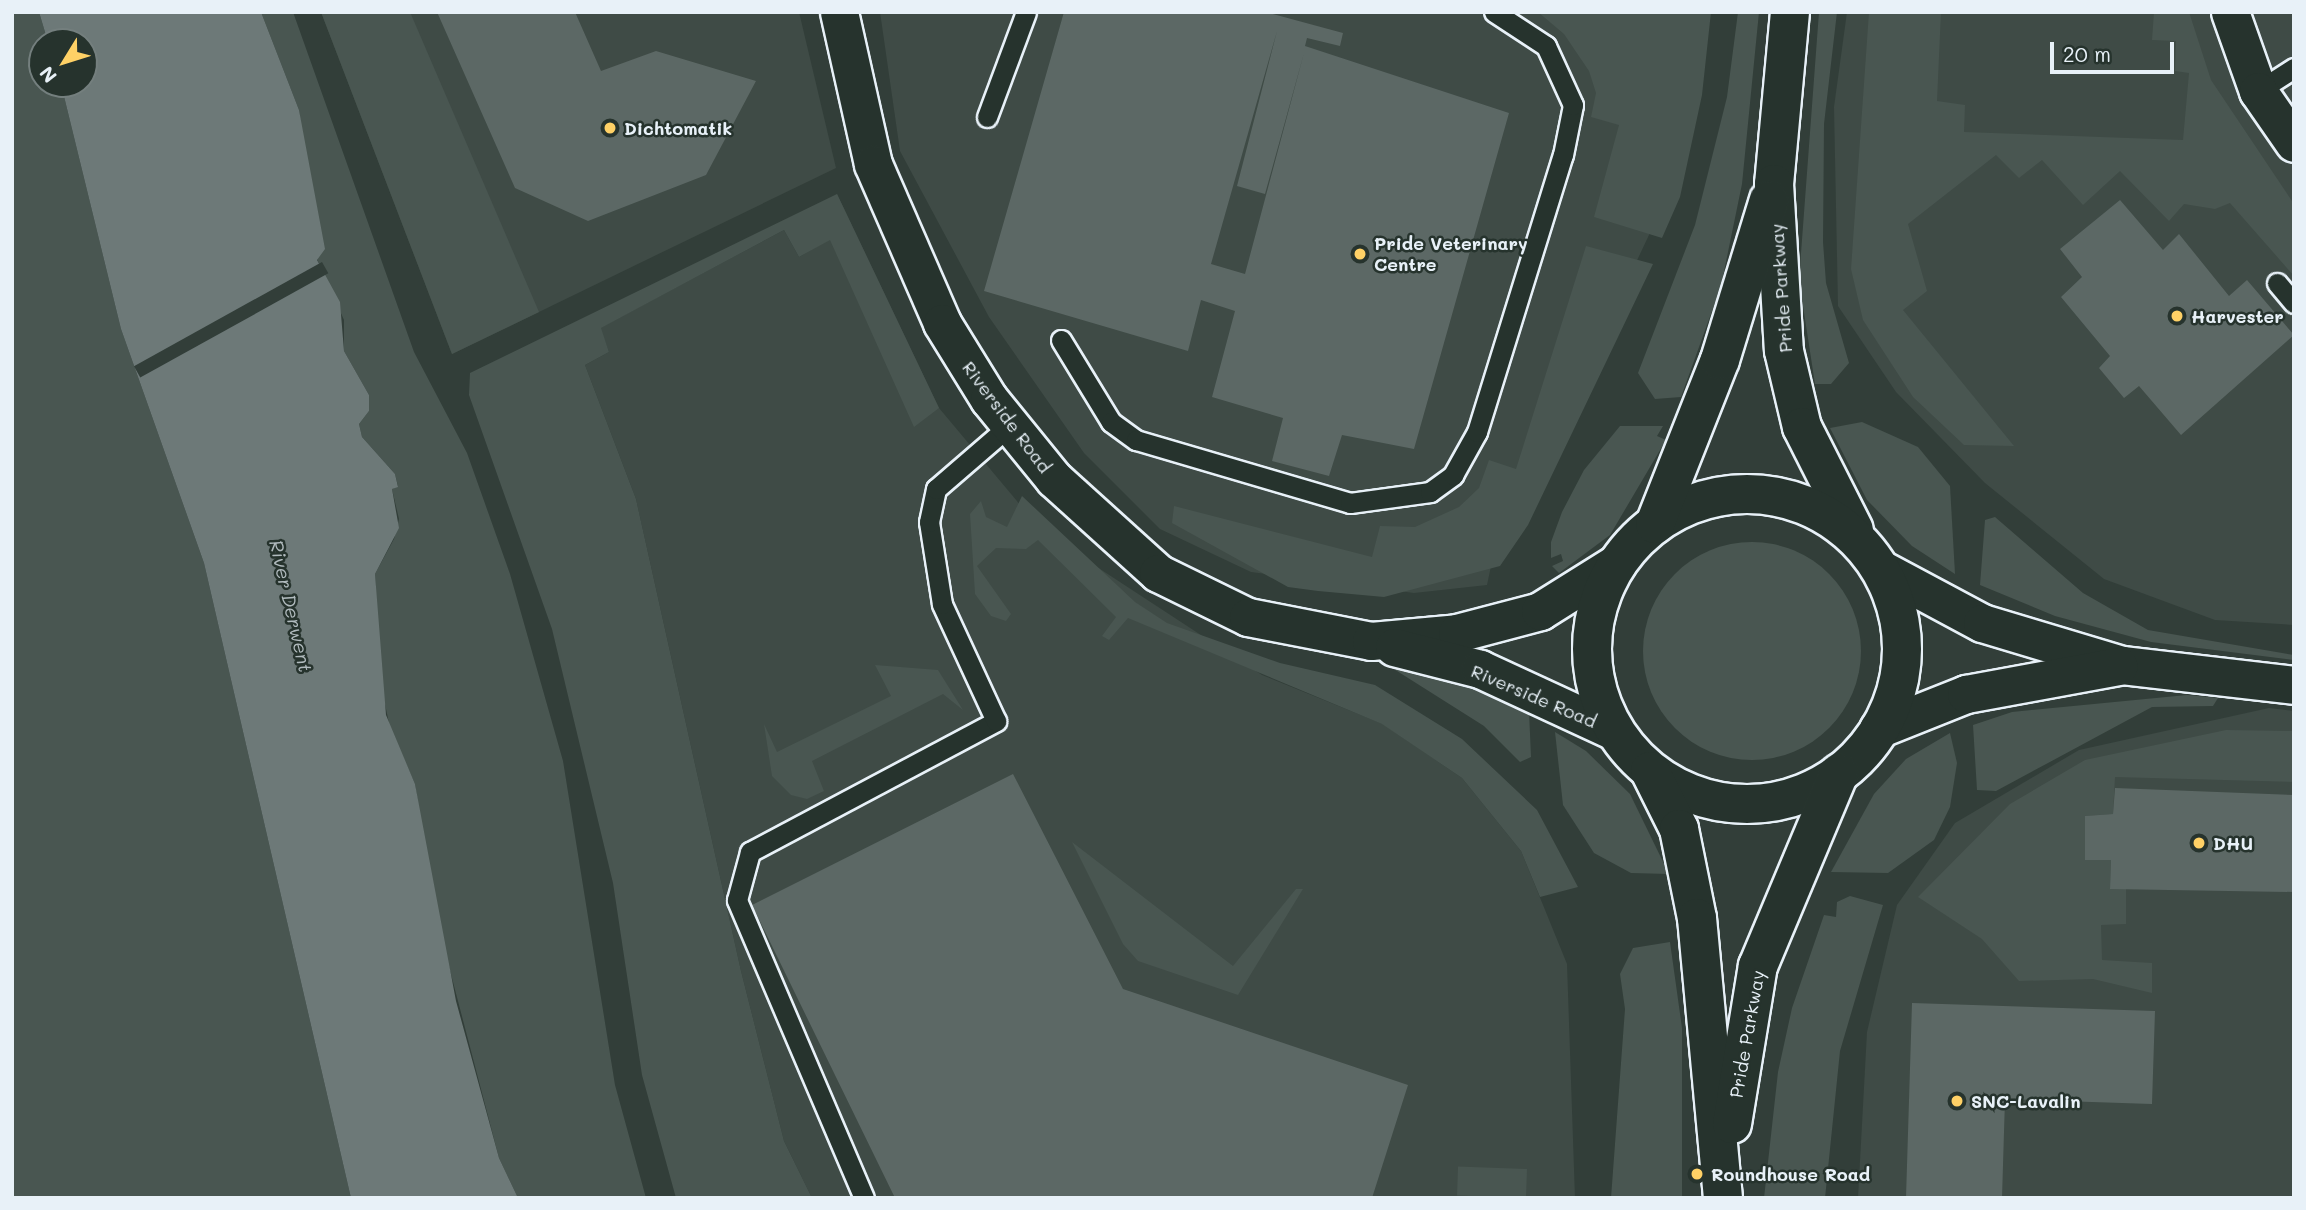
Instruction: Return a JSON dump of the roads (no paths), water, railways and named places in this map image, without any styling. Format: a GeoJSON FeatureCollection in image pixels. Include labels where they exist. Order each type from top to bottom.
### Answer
{"type":"FeatureCollection","features":[{"type":"Feature","properties":{"kind":"main road","name":"Pride Parkway"},"geometry":{"type":"LineString","coordinates":[[1790,12],[1774,184],[1784,351],[1798,410],[1825,480],[1872,557],[1901,624],[1902,654],[1878,729]]}},
{"type":"Feature","properties":{"kind":"main road","name":"Pride Parkway"},"geometry":{"type":"LineString","coordinates":[[1656,524],[1720,360],[1774,184]]}},
{"type":"Feature","properties":{"kind":"main road"},"geometry":{"type":"LineString","coordinates":[[1872,557],[1818,510],[1762,494],[1701,502],[1656,524],[1618,562],[1601,596],[1591,649],[1600,702],[1614,731],[1650,771],[1698,796],[1738,804],[1791,797],[1839,773],[1878,729]]}},
{"type":"Feature","properties":{"kind":"main road","name":"Pride Parkway"},"geometry":{"type":"LineString","coordinates":[[1650,771],[1679,829],[1697,918],[1723,1191]]}},
{"type":"Feature","properties":{"kind":"main road","name":"Pride Parkway"},"geometry":{"type":"LineString","coordinates":[[1723,1191],[1758,966],[1839,773]]}},
{"type":"Feature","properties":{"kind":"street","name":"Riverside Road"},"geometry":{"type":"LineString","coordinates":[[839,12],[866,142],[899,234],[951,340],[1009,426],[1104,530],[1188,591],[1282,627],[1371,641],[1480,669],[1614,731]]}},
{"type":"Feature","properties":{"kind":"street"},"geometry":{"type":"LineString","coordinates":[[2230,12],[2258,91],[2294,143]]}},
{"type":"Feature","properties":{"kind":"street"},"geometry":{"type":"LineString","coordinates":[[1872,557],[1982,622],[2123,665],[2294,685]]}},
{"type":"Feature","properties":{"kind":"street","name":"Riverside Road"},"geometry":{"type":"LineString","coordinates":[[1371,641],[1457,633],[1540,611],[1618,562]]}},
{"type":"Feature","properties":{"kind":"street"},"geometry":{"type":"LineString","coordinates":[[1878,729],[1966,694],[2123,665]]}},
{"type":"Feature","properties":{"kind":"lane"},"geometry":{"type":"LineString","coordinates":[[987,117],[1026,12]]}},
{"type":"Feature","properties":{"kind":"lane"},"geometry":{"type":"LineString","coordinates":[[1061,340],[1111,422],[1136,440],[1350,503],[1412,499],[1445,481],[1477,432],[1563,155],[1573,105],[1546,46],[1494,12]]}},
{"type":"Feature","properties":{"kind":"lane"},"geometry":{"type":"LineString","coordinates":[[2258,91],[2294,68]]}},
{"type":"Feature","properties":{"kind":"lane"},"geometry":{"type":"LineString","coordinates":[[2277,284],[2294,303]]}},
{"type":"Feature","properties":{"kind":"lane"},"geometry":{"type":"LineString","coordinates":[[864,1198],[737,900],[750,852],[996,721],[942,604],[929,522],[936,489],[1009,426]]}},
{"type":"Feature","properties":{"kind":"water","name":"River Derwent"},"geometry":{"type":"Polygon","coordinates":[[[39,12],[261,12],[299,110],[325,249],[317,260],[340,302],[344,351],[369,395],[369,411],[359,424],[362,437],[395,474],[398,487],[392,489],[399,528],[375,574],[386,715],[415,784],[456,1001],[499,1158],[518,1198],[351,1198],[204,563],[121,329],[64,98],[98,98],[98,28],[44,28],[39,12]]]}},
{"type":"Feature","properties":{"kind":"place","name":"Dichtomatik"},"geometry":{"type":"Point","coordinates":[610,128]}},
{"type":"Feature","properties":{"kind":"place","name":"Pride Veterinary Centre"},"geometry":{"type":"Point","coordinates":[1360,254]}},
{"type":"Feature","properties":{"kind":"place","name":"Harvester"},"geometry":{"type":"Point","coordinates":[2177,316]}},
{"type":"Feature","properties":{"kind":"place","name":"DHU"},"geometry":{"type":"Point","coordinates":[2199,843]}},
{"type":"Feature","properties":{"kind":"place","name":"SNC-Lavalin"},"geometry":{"type":"Point","coordinates":[1957,1101]}},
{"type":"Feature","properties":{"kind":"place","name":"Roundhouse Road"},"geometry":{"type":"Point","coordinates":[1697,1174]}}]}
